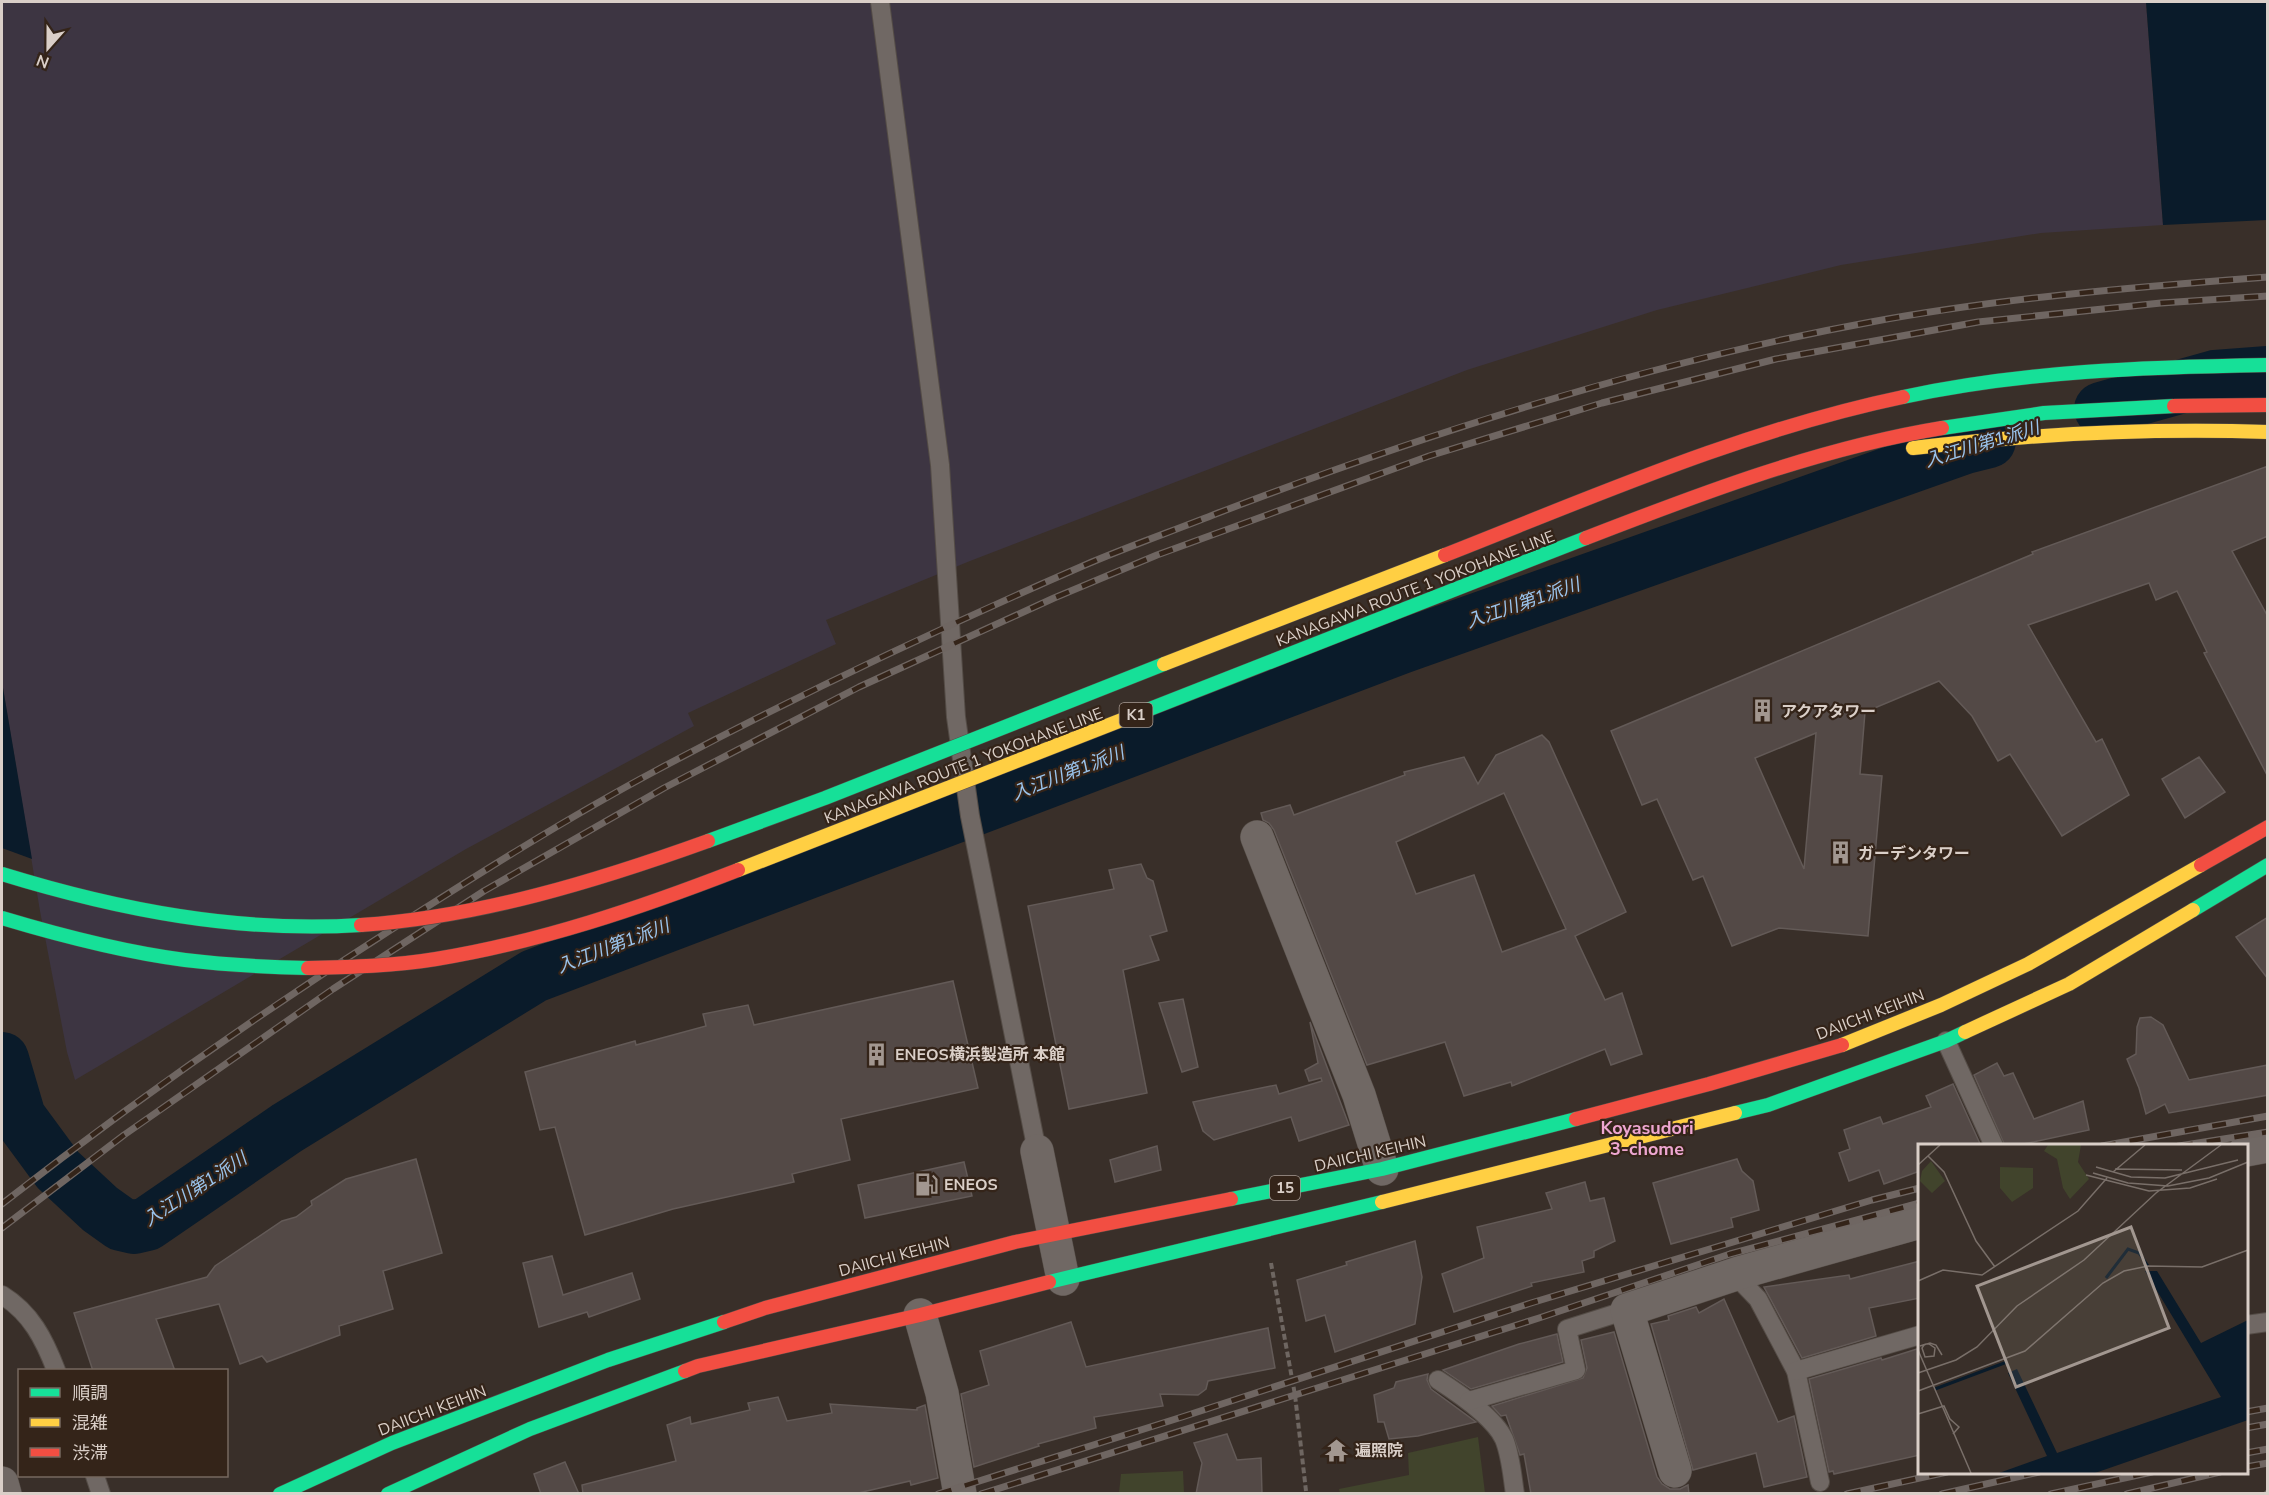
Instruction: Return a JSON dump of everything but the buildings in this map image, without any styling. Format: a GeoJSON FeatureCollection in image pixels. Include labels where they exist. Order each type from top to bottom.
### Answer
{"type":"FeatureCollection","features":[{"type":"Feature","properties":{"kind":"highway"},"geometry":{"type":"LineString","coordinates":[[2126,367],[2244,352]]}},
{"type":"Feature","properties":{"kind":"highway","name":"KANAGAWA ROUTE 1 YOKOHANE LINE"},"geometry":{"type":"LineString","coordinates":[[2,874],[70,895],[128,909],[272,926],[370,925],[478,909],[603,875],[786,812],[1654,473],[1810,420],[1884,401],[1956,387],[2040,375],[2126,367],[2268,364]]}},
{"type":"Feature","properties":{"kind":"highway","name":"KANAGAWA ROUTE 1 YOKOHANE LINE"},"geometry":{"type":"LineString","coordinates":[[2,918],[71,939],[190,961],[306,968],[371,966],[429,960],[494,949],[555,934],[704,884],[1666,507],[1826,454],[1972,423],[2047,413],[2124,407],[2209,404],[2268,405]]}},
{"type":"Feature","properties":{"kind":"highway"},"geometry":{"type":"LineString","coordinates":[[1750,478],[1828,461],[1966,441],[2129,431],[2268,432]]}},
{"type":"Feature","properties":{"kind":"highway","name":"DAIICHI KEIHIN"},"geometry":{"type":"LineString","coordinates":[[280,1494],[392,1443],[608,1360],[765,1308],[971,1253],[1054,1234],[1382,1169],[1709,1084],[1849,1043],[1941,1005],[2028,964],[2268,827]]}},
{"type":"Feature","properties":{"kind":"highway","name":"15"},"geometry":{"type":"LineString","coordinates":[[388,1494],[530,1429],[698,1366],[920,1315],[1356,1209],[1768,1105],[1946,1041],[2069,984],[2268,865]]}},
{"type":"Feature","properties":{"kind":"street"},"geometry":{"type":"LineString","coordinates":[[1257,837],[1359,1095],[1382,1169]]}},
{"type":"Feature","properties":{"kind":"street"},"geometry":{"type":"LineString","coordinates":[[2248,1150],[2268,1146]]}},
{"type":"Feature","properties":{"kind":"street"},"geometry":{"type":"LineString","coordinates":[[1037,1151],[1063,1279]]}},
{"type":"Feature","properties":{"kind":"street"},"geometry":{"type":"LineString","coordinates":[[1675,1471],[1627,1310],[1734,1274],[1918,1223]]}},
{"type":"Feature","properties":{"kind":"street"},"geometry":{"type":"LineString","coordinates":[[920,1315],[942,1393],[960,1494]]}},
{"type":"Feature","properties":{"kind":"street"},"geometry":{"type":"LineString","coordinates":[[2,1483],[5,1494]]}},
{"type":"Feature","properties":{"kind":"lane"},"geometry":{"type":"LineString","coordinates":[[880,2],[940,465],[956,717],[970,816],[1037,1151]]}},
{"type":"Feature","properties":{"kind":"lane"},"geometry":{"type":"LineString","coordinates":[[1946,1041],[1993,1144]]}},
{"type":"Feature","properties":{"kind":"lane"},"geometry":{"type":"LineString","coordinates":[[1734,1274],[1758,1299],[1796,1371],[1820,1482]]}},
{"type":"Feature","properties":{"kind":"lane"},"geometry":{"type":"LineString","coordinates":[[2,1295],[27,1315],[45,1342],[55,1369]]}},
{"type":"Feature","properties":{"kind":"lane"},"geometry":{"type":"LineString","coordinates":[[1469,1401],[1576,1370],[1567,1329],[1627,1310]]}},
{"type":"Feature","properties":{"kind":"lane"},"geometry":{"type":"LineString","coordinates":[[2248,1325],[2268,1322]]}},
{"type":"Feature","properties":{"kind":"lane"},"geometry":{"type":"LineString","coordinates":[[1796,1371],[1918,1336]]}},
{"type":"Feature","properties":{"kind":"lane"},"geometry":{"type":"LineString","coordinates":[[1438,1380],[1469,1401],[1503,1437],[1510,1459],[1515,1494]]}},
{"type":"Feature","properties":{"kind":"lane"},"geometry":{"type":"LineString","coordinates":[[95,1477],[101,1494]]}},
{"type":"Feature","properties":{"kind":"path"},"geometry":{"type":"LineString","coordinates":[[1271,1263],[1295,1395],[1306,1491]]}},
{"type":"Feature","properties":{"kind":"shaded area"},"geometry":{"type":"Polygon","coordinates":[[[2,2],[2146,2],[2163,225],[2041,233],[1841,265],[1657,310],[1467,370],[970,561],[826,620],[836,644],[688,713],[694,726],[466,849],[75,1080],[67,1052],[40,911],[2,682],[2,2]]]}},
{"type":"Feature","properties":{"kind":"green space"},"geometry":{"type":"Polygon","coordinates":[[[1478,1437],[1485,1493],[1340,1493],[1339,1489],[1409,1475],[1408,1453],[1478,1437]]]}},
{"type":"Feature","properties":{"kind":"green space"},"geometry":{"type":"Polygon","coordinates":[[[1183,1471],[1184,1493],[1119,1493],[1121,1474],[1183,1471]]]}},
{"type":"Feature","properties":{"kind":"water"},"geometry":{"type":"Polygon","coordinates":[[[2146,2],[2267,2],[2267,220],[2163,225],[2146,2]]]}},
{"type":"Feature","properties":{"kind":"water"},"geometry":{"type":"Polygon","coordinates":[[[2,682],[32,859],[2,848],[2,682]]]}},
{"type":"Feature","properties":{"kind":"waterway","name":"入江川第1派川"},"geometry":{"type":"LineString","coordinates":[[2101,409],[2215,377],[2268,373]]}},
{"type":"Feature","properties":{"kind":"waterway","name":"入江川第1派川"},"geometry":{"type":"LineString","coordinates":[[2,1059],[19,1117],[58,1170],[100,1209],[121,1224],[134,1227],[147,1224],[287,1128],[534,976],[1401,647],[1965,447],[1989,441]]}},
{"type":"Feature","properties":{"kind":"railway"},"geometry":{"type":"LineString","coordinates":[[2,1204],[96,1132],[241,1029],[389,931],[555,828],[657,770],[815,689],[976,613],[1101,558],[1293,485],[1455,429],[1620,379],[1703,358],[1871,322],[1970,306],[2118,289],[2268,277]]}},
{"type":"Feature","properties":{"kind":"railway"},"geometry":{"type":"LineString","coordinates":[[2,1228],[124,1135],[333,989],[484,891],[664,788],[859,687],[1054,598],[1157,555],[1429,456],[1602,403],[1776,359],[1978,322],[2161,303],[2268,296]]}},
{"type":"Feature","properties":{"kind":"railway"},"geometry":{"type":"LineString","coordinates":[[2113,1144],[2268,1116]]}},
{"type":"Feature","properties":{"kind":"railway"},"geometry":{"type":"LineString","coordinates":[[2192,1144],[2268,1132]]}},
{"type":"Feature","properties":{"kind":"railway"},"geometry":{"type":"LineString","coordinates":[[938,1494],[1531,1303],[1872,1200],[1918,1188]]}},
{"type":"Feature","properties":{"kind":"railway"},"geometry":{"type":"LineString","coordinates":[[981,1494],[1539,1318],[1730,1254],[1918,1204]]}},
{"type":"Feature","properties":{"kind":"railway"},"geometry":{"type":"LineString","coordinates":[[2248,1412],[2268,1408]]}},
{"type":"Feature","properties":{"kind":"railway"},"geometry":{"type":"LineString","coordinates":[[2248,1428],[2268,1424]]}},
{"type":"Feature","properties":{"kind":"railway"},"geometry":{"type":"LineString","coordinates":[[2248,1453],[2268,1449]]}},
{"type":"Feature","properties":{"kind":"railway"},"geometry":{"type":"LineString","coordinates":[[2248,1467],[2268,1463]]}},
{"type":"Feature","properties":{"kind":"railway"},"geometry":{"type":"LineString","coordinates":[[1847,1494],[1938,1474]]}},
{"type":"Feature","properties":{"kind":"railway"},"geometry":{"type":"LineString","coordinates":[[1942,1494],[2030,1474]]}},
{"type":"Feature","properties":{"kind":"railway"},"geometry":{"type":"LineString","coordinates":[[2051,1494],[2143,1474]]}},
{"type":"Feature","properties":{"kind":"railway"},"geometry":{"type":"LineString","coordinates":[[2127,1494],[2212,1474]]}},
{"type":"Feature","properties":{"kind":"traffic: fast"},"geometry":{"type":"LineString","coordinates":[[1903,397],[1948,388],[2039,376],[2131,369],[2268,365]]}},
{"type":"Feature","properties":{"kind":"traffic: fast"},"geometry":{"type":"LineString","coordinates":[[1942,428],[2044,413],[2174,406]]}},
{"type":"Feature","properties":{"kind":"traffic: fast"},"geometry":{"type":"LineString","coordinates":[[1137,714],[1586,538]]}},
{"type":"Feature","properties":{"kind":"traffic: fast"},"geometry":{"type":"LineString","coordinates":[[708,841],[825,798],[1164,664]]}},
{"type":"Feature","properties":{"kind":"traffic: fast"},"geometry":{"type":"LineString","coordinates":[[2193,910],[2268,865]]}},
{"type":"Feature","properties":{"kind":"traffic: fast"},"geometry":{"type":"LineString","coordinates":[[2,874],[90,898],[179,916],[269,925],[315,927],[361,925]]}},
{"type":"Feature","properties":{"kind":"traffic: fast"},"geometry":{"type":"LineString","coordinates":[[2,918],[93,943],[162,957],[200,962],[308,968]]}},
{"type":"Feature","properties":{"kind":"traffic: fast"},"geometry":{"type":"LineString","coordinates":[[1735,1113],[1768,1105],[1946,1041],[1965,1032]]}},
{"type":"Feature","properties":{"kind":"traffic: fast"},"geometry":{"type":"LineString","coordinates":[[1231,1199],[1382,1169],[1576,1119]]}},
{"type":"Feature","properties":{"kind":"traffic: fast"},"geometry":{"type":"LineString","coordinates":[[1049,1282],[1382,1202]]}},
{"type":"Feature","properties":{"kind":"traffic: fast"},"geometry":{"type":"LineString","coordinates":[[280,1494],[392,1443],[608,1360],[724,1322]]}},
{"type":"Feature","properties":{"kind":"traffic: fast"},"geometry":{"type":"LineString","coordinates":[[388,1494],[530,1429],[685,1371]]}},
{"type":"Feature","properties":{"kind":"traffic: slow"},"geometry":{"type":"LineString","coordinates":[[1913,448],[2090,433],[2268,432]]}},
{"type":"Feature","properties":{"kind":"traffic: slow"},"geometry":{"type":"LineString","coordinates":[[1164,664],[1445,555]]}},
{"type":"Feature","properties":{"kind":"traffic: slow"},"geometry":{"type":"LineString","coordinates":[[738,870],[1137,714]]}},
{"type":"Feature","properties":{"kind":"traffic: slow"},"geometry":{"type":"LineString","coordinates":[[1842,1045],[1941,1005],[2028,964],[2201,865]]}},
{"type":"Feature","properties":{"kind":"traffic: slow"},"geometry":{"type":"LineString","coordinates":[[1965,1032],[2069,984],[2193,910]]}},
{"type":"Feature","properties":{"kind":"traffic: slow"},"geometry":{"type":"LineString","coordinates":[[1382,1202],[1735,1113]]}},
{"type":"Feature","properties":{"kind":"traffic: jam"},"geometry":{"type":"LineString","coordinates":[[1445,555],[1671,466],[1728,446],[1786,427],[1903,397]]}},
{"type":"Feature","properties":{"kind":"traffic: jam"},"geometry":{"type":"LineString","coordinates":[[2174,406],[2268,405]]}},
{"type":"Feature","properties":{"kind":"traffic: jam"},"geometry":{"type":"LineString","coordinates":[[1586,538],[1717,489],[1806,460],[1851,447],[1942,428]]}},
{"type":"Feature","properties":{"kind":"traffic: jam"},"geometry":{"type":"LineString","coordinates":[[2201,865],[2268,827]]}},
{"type":"Feature","properties":{"kind":"traffic: jam"},"geometry":{"type":"LineString","coordinates":[[361,925],[449,914],[537,895],[624,870],[708,841]]}},
{"type":"Feature","properties":{"kind":"traffic: jam"},"geometry":{"type":"LineString","coordinates":[[308,968],[372,966],[475,952],[589,922],[664,898],[738,870]]}},
{"type":"Feature","properties":{"kind":"traffic: jam"},"geometry":{"type":"LineString","coordinates":[[1576,1119],[1709,1084],[1842,1045]]}},
{"type":"Feature","properties":{"kind":"traffic: jam"},"geometry":{"type":"LineString","coordinates":[[724,1322],[765,1308],[1015,1242],[1231,1199]]}},
{"type":"Feature","properties":{"kind":"traffic: jam"},"geometry":{"type":"LineString","coordinates":[[685,1371],[1049,1282]]}},
{"type":"Feature","properties":{"kind":"place","name":"アクアタワー"},"geometry":{"type":"Point","coordinates":[1763,711]}},
{"type":"Feature","properties":{"kind":"place","name":"ガーデンタワー"},"geometry":{"type":"Point","coordinates":[1840,853]}},
{"type":"Feature","properties":{"kind":"place","name":"ENEOS横浜製造所 本館"},"geometry":{"type":"Point","coordinates":[877,1054]}},
{"type":"Feature","properties":{"kind":"place","name":"ENEOS"},"geometry":{"type":"Point","coordinates":[926,1184]}},
{"type":"Feature","properties":{"kind":"place","name":"遍照院"},"geometry":{"type":"Point","coordinates":[1337,1450]}},
{"type":"Feature","properties":{"kind":"district","name":"Koyasudori 3-chome"},"geometry":{"type":"Point","coordinates":[1647,1138]}}]}
